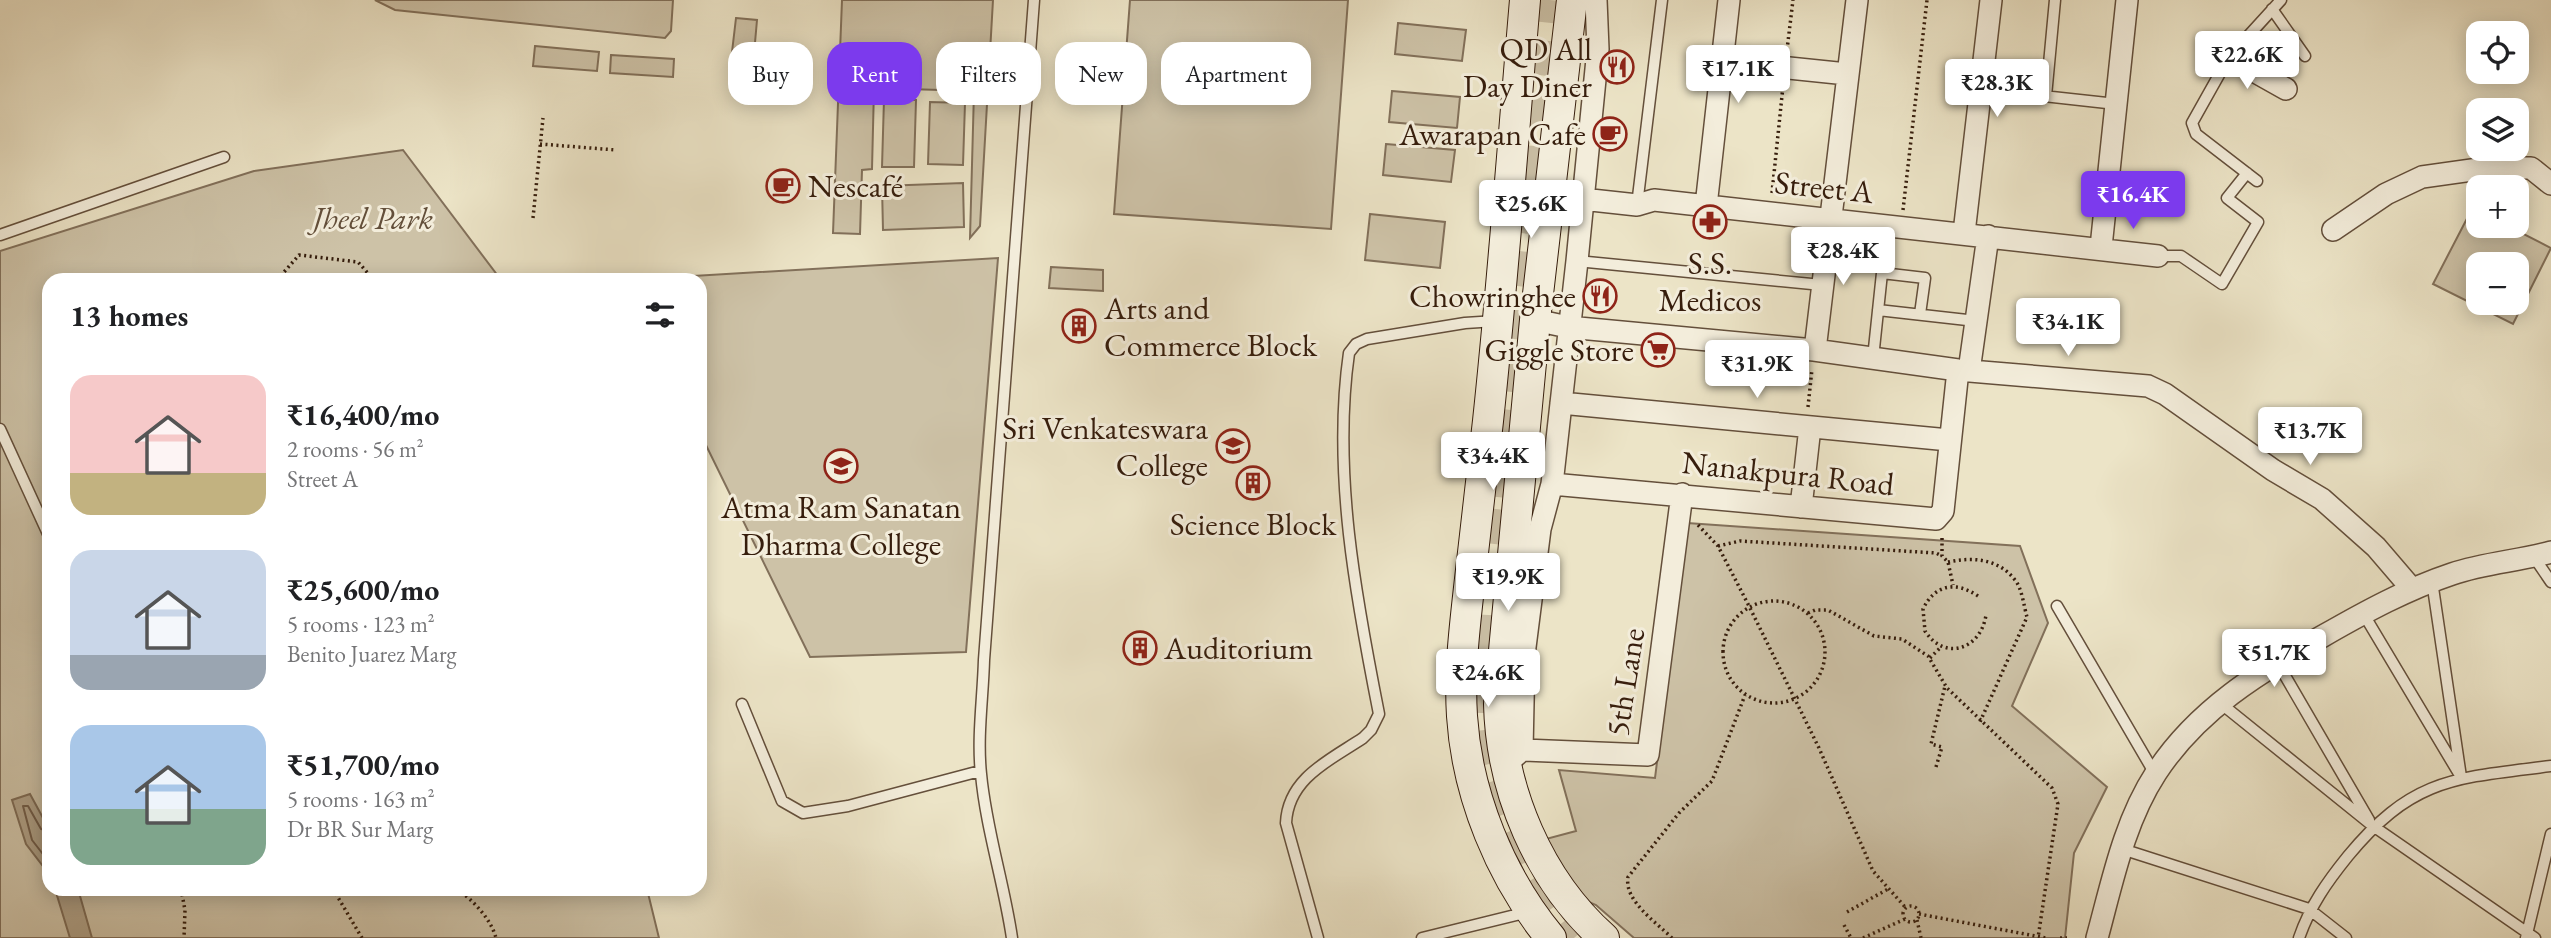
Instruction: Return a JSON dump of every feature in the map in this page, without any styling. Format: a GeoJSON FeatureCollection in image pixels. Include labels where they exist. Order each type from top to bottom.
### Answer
{"type":"FeatureCollection","features":[{"type":"Feature","properties":{"kind":"street"},"geometry":{"type":"LineString","coordinates":[[1525,0],[1499,321],[1464,638],[1462,715],[1468,761],[1481,809],[1500,857],[1529,912],[1551,938]]}},
{"type":"Feature","properties":{"kind":"street"},"geometry":{"type":"LineString","coordinates":[[1514,757],[1500,737],[1499,704],[1535,320],[1565,42],[1572,0]]}},
{"type":"Feature","properties":{"kind":"street"},"geometry":{"type":"LineString","coordinates":[[1596,0],[1598,49],[1577,261],[1552,484],[1540,529],[1514,757],[1535,847],[1578,914],[1604,938]]}},
{"type":"Feature","properties":{"kind":"street"},"geometry":{"type":"LineString","coordinates":[[1706,206],[1729,0]]}},
{"type":"Feature","properties":{"kind":"street"},"geometry":{"type":"LineString","coordinates":[[1814,359],[1857,0]]}},
{"type":"Feature","properties":{"kind":"street"},"geometry":{"type":"LineString","coordinates":[[1964,233],[1991,0]]}},
{"type":"Feature","properties":{"kind":"street"},"geometry":{"type":"LineString","coordinates":[[2101,247],[2127,0]]}},
{"type":"Feature","properties":{"kind":"street"},"geometry":{"type":"LineString","coordinates":[[1565,42],[1598,49]]}},
{"type":"Feature","properties":{"kind":"street"},"geometry":{"type":"LineString","coordinates":[[2229,57],[2286,89]]}},
{"type":"Feature","properties":{"kind":"street"},"geometry":{"type":"LineString","coordinates":[[1722,61],[1847,74]]}},
{"type":"Feature","properties":{"kind":"street"},"geometry":{"type":"LineString","coordinates":[[2333,230],[2386,194],[2422,177],[2486,168],[2531,168],[2551,184]]}},
{"type":"Feature","properties":{"kind":"street","name":"Street A"},"geometry":{"type":"LineString","coordinates":[[1582,199],[1637,205],[1654,200],[2101,247],[2158,256]]}},
{"type":"Feature","properties":{"kind":"street"},"geometry":{"type":"LineString","coordinates":[[1561,403],[1950,440],[1976,321],[1989,236]]}},
{"type":"Feature","properties":{"kind":"street"},"geometry":{"type":"LineString","coordinates":[[1535,320],[1568,327],[1814,359],[1872,358],[1964,370],[2135,384],[2156,389],[2273,470],[2322,499],[2422,585]]}},
{"type":"Feature","properties":{"kind":"street"},"geometry":{"type":"LineString","coordinates":[[1801,507],[1808,426]]}},
{"type":"Feature","properties":{"kind":"street","name":"Nanakpura Road"},"geometry":{"type":"LineString","coordinates":[[1552,484],[1936,519],[1943,511],[1950,440]]}},
{"type":"Feature","properties":{"kind":"street","name":"5th Lane"},"geometry":{"type":"LineString","coordinates":[[1514,757],[1648,755],[1683,495]]}},
{"type":"Feature","properties":{"kind":"street"},"geometry":{"type":"LineString","coordinates":[[2097,938],[2122,849],[2155,774],[2174,748],[2219,702],[2277,662],[2363,613],[2422,585],[2455,573],[2543,554]]}},
{"type":"Feature","properties":{"kind":"lane"},"geometry":{"type":"LineString","coordinates":[[1012,938],[980,771],[985,648],[1034,0]]}},
{"type":"Feature","properties":{"kind":"lane"},"geometry":{"type":"LineString","coordinates":[[1637,205],[1662,0]]}},
{"type":"Feature","properties":{"kind":"lane"},"geometry":{"type":"LineString","coordinates":[[2046,96],[2055,0]]}},
{"type":"Feature","properties":{"kind":"lane"},"geometry":{"type":"LineString","coordinates":[[2257,181],[2196,134],[2192,123],[2229,57],[2281,0]]}},
{"type":"Feature","properties":{"kind":"lane"},"geometry":{"type":"LineString","coordinates":[[2272,9],[2305,56]]}},
{"type":"Feature","properties":{"kind":"lane"},"geometry":{"type":"LineString","coordinates":[[1980,89],[2116,104]]}},
{"type":"Feature","properties":{"kind":"lane"},"geometry":{"type":"LineString","coordinates":[[0,235],[223,156]]}},
{"type":"Feature","properties":{"kind":"lane"},"geometry":{"type":"LineString","coordinates":[[2158,256],[2181,256],[2222,285],[2258,222],[2227,198],[2247,173]]}},
{"type":"Feature","properties":{"kind":"lane"},"geometry":{"type":"LineString","coordinates":[[1577,261],[1822,285]]}},
{"type":"Feature","properties":{"kind":"lane"},"geometry":{"type":"LineString","coordinates":[[1872,358],[1882,273],[1925,278],[1920,314]]}},
{"type":"Feature","properties":{"kind":"lane"},"geometry":{"type":"LineString","coordinates":[[1878,310],[1976,321]]}},
{"type":"Feature","properties":{"kind":"lane"},"geometry":{"type":"LineString","coordinates":[[1318,938],[1286,823],[1286,805],[1305,777],[1363,737],[1371,730],[1379,714],[1360,608],[1347,505],[1344,454],[1349,353],[1356,344],[1367,339],[1465,323],[1499,321]]}},
{"type":"Feature","properties":{"kind":"lane"},"geometry":{"type":"LineString","coordinates":[[0,429],[42,521]]}},
{"type":"Feature","properties":{"kind":"lane"},"geometry":{"type":"LineString","coordinates":[[2543,554],[2551,582]]}},
{"type":"Feature","properties":{"kind":"lane"},"geometry":{"type":"LineString","coordinates":[[2422,585],[2460,778]]}},
{"type":"Feature","properties":{"kind":"lane"},"geometry":{"type":"LineString","coordinates":[[2057,606],[2155,774]]}},
{"type":"Feature","properties":{"kind":"lane"},"geometry":{"type":"LineString","coordinates":[[2363,613],[2460,778]]}},
{"type":"Feature","properties":{"kind":"lane"},"geometry":{"type":"LineString","coordinates":[[2277,662],[2373,825]]}},
{"type":"Feature","properties":{"kind":"lane"},"geometry":{"type":"LineString","coordinates":[[2219,702],[2373,825],[2530,937],[2551,834]]}},
{"type":"Feature","properties":{"kind":"lane"},"geometry":{"type":"LineString","coordinates":[[742,704],[782,801],[803,813],[848,806],[980,771]]}},
{"type":"Feature","properties":{"kind":"lane"},"geometry":{"type":"LineString","coordinates":[[2298,938],[2309,909],[2373,825],[2413,796],[2460,778],[2551,766]]}},
{"type":"Feature","properties":{"kind":"lane"},"geometry":{"type":"LineString","coordinates":[[2122,849],[2309,909],[2346,938]]}},
{"type":"Feature","properties":{"kind":"lane"},"geometry":{"type":"LineString","coordinates":[[1422,938],[1529,912]]}},
{"type":"Feature","properties":{"kind":"path"},"geometry":{"type":"LineString","coordinates":[[1769,213],[1793,0]]}},
{"type":"Feature","properties":{"kind":"path"},"geometry":{"type":"LineString","coordinates":[[1901,227],[1927,0]]}},
{"type":"Feature","properties":{"kind":"path"},"geometry":{"type":"LineString","coordinates":[[533,218],[543,118]]}},
{"type":"Feature","properties":{"kind":"path"},"geometry":{"type":"LineString","coordinates":[[540,144],[616,150]]}},
{"type":"Feature","properties":{"kind":"path"},"geometry":{"type":"LineString","coordinates":[[1826,254],[1884,261],[1882,273]]}},
{"type":"Feature","properties":{"kind":"path"},"geometry":{"type":"LineString","coordinates":[[283,273],[299,255],[358,262],[367,273]]}},
{"type":"Feature","properties":{"kind":"path"},"geometry":{"type":"LineString","coordinates":[[1808,426],[1814,359]]}},
{"type":"Feature","properties":{"kind":"path"},"geometry":{"type":"LineString","coordinates":[[1683,495],[1688,523],[1700,526],[1718,546],[1824,759],[1873,871],[1906,908],[1905,919]]}},
{"type":"Feature","properties":{"kind":"path"},"geometry":{"type":"LineString","coordinates":[[1718,546],[1740,541],[1936,553],[1948,562],[1953,585]]}},
{"type":"Feature","properties":{"kind":"path"},"geometry":{"type":"LineString","coordinates":[[1941,541],[1942,556]]}},
{"type":"Feature","properties":{"kind":"path"},"geometry":{"type":"LineString","coordinates":[[1948,562],[1972,557],[1997,565],[2017,581],[2027,617],[1980,722]]}},
{"type":"Feature","properties":{"kind":"path"},"geometry":{"type":"LineString","coordinates":[[1978,596],[1967,588],[1953,585],[1938,589],[1923,609],[1925,631],[1941,647],[1955,650],[1968,646],[1979,638],[1986,615]]}},
{"type":"Feature","properties":{"kind":"path"},"geometry":{"type":"LineString","coordinates":[[1767,600],[1787,601],[1808,613],[1817,623],[1825,646],[1822,669],[1811,687],[1793,700],[1777,704],[1760,702],[1735,687],[1725,670],[1722,648],[1731,622],[1749,606],[1767,600]]}},
{"type":"Feature","properties":{"kind":"path"},"geometry":{"type":"LineString","coordinates":[[1808,613],[1828,610],[1874,636],[1902,639],[1929,658],[1945,685],[1980,722],[2052,788],[2058,804],[2038,937]]}},
{"type":"Feature","properties":{"kind":"path"},"geometry":{"type":"LineString","coordinates":[[1929,658],[1941,647]]}},
{"type":"Feature","properties":{"kind":"path"},"geometry":{"type":"LineString","coordinates":[[1936,767],[1942,747],[1931,744],[1945,685]]}},
{"type":"Feature","properties":{"kind":"path"},"geometry":{"type":"LineString","coordinates":[[1672,938],[1631,897],[1626,888],[1628,877],[1679,813],[1712,781],[1745,695]]}},
{"type":"Feature","properties":{"kind":"path"},"geometry":{"type":"LineString","coordinates":[[1847,912],[1888,889]]}},
{"type":"Feature","properties":{"kind":"path"},"geometry":{"type":"LineString","coordinates":[[182,896],[185,910],[184,938]]}},
{"type":"Feature","properties":{"kind":"path"},"geometry":{"type":"LineString","coordinates":[[337,896],[362,938]]}},
{"type":"Feature","properties":{"kind":"path"},"geometry":{"type":"LineString","coordinates":[[467,896],[494,928],[496,938]]}},
{"type":"Feature","properties":{"kind":"path"},"geometry":{"type":"LineString","coordinates":[[1906,908],[1914,906],[1919,914],[2046,938]]}},
{"type":"Feature","properties":{"kind":"path"},"geometry":{"type":"LineString","coordinates":[[1919,914],[1917,920],[1921,938]]}},
{"type":"Feature","properties":{"kind":"path"},"geometry":{"type":"LineString","coordinates":[[1905,919],[1910,922],[1917,920]]}},
{"type":"Feature","properties":{"kind":"path"},"geometry":{"type":"LineString","coordinates":[[1864,938],[1905,919]]}},
{"type":"Feature","properties":{"kind":"path"},"geometry":{"type":"LineString","coordinates":[[1844,925],[1851,938]]}},
{"type":"Feature","properties":{"kind":"path"},"geometry":{"type":"LineString","coordinates":[[2060,938],[2067,938]]}},
{"type":"Feature","properties":{"kind":"green space"},"geometry":{"type":"Polygon","coordinates":[[[375,0],[673,0],[671,31],[665,38],[395,10],[375,0]]]}},
{"type":"Feature","properties":{"kind":"green space"},"geometry":{"type":"Polygon","coordinates":[[[842,0],[993,0],[991,42],[936,42],[936,90],[922,89],[922,42],[840,42],[842,0]]]}},
{"type":"Feature","properties":{"kind":"green space"},"geometry":{"type":"Polygon","coordinates":[[[1130,0],[1348,0],[1331,229],[1114,214],[1122,105],[1147,105],[1147,42],[1127,42],[1130,0]]]}},
{"type":"Feature","properties":{"kind":"green space"},"geometry":{"type":"Polygon","coordinates":[[[736,18],[757,20],[755,42],[733,42],[736,18]]]}},
{"type":"Feature","properties":{"kind":"green space"},"geometry":{"type":"Polygon","coordinates":[[[1398,23],[1466,30],[1462,61],[1395,54],[1398,23]]]}},
{"type":"Feature","properties":{"kind":"green space"},"geometry":{"type":"Polygon","coordinates":[[[535,46],[599,52],[597,71],[533,66],[535,46]]]}},
{"type":"Feature","properties":{"kind":"green space"},"geometry":{"type":"Polygon","coordinates":[[[611,55],[674,59],[673,77],[610,73],[611,55]]]}},
{"type":"Feature","properties":{"kind":"green space"},"geometry":{"type":"Polygon","coordinates":[[[1392,91],[1460,97],[1457,128],[1389,122],[1392,91]]]}},
{"type":"Feature","properties":{"kind":"green space"},"geometry":{"type":"Polygon","coordinates":[[[930,102],[936,102],[936,105],[965,105],[963,165],[928,164],[930,102]]]}},
{"type":"Feature","properties":{"kind":"green space"},"geometry":{"type":"Polygon","coordinates":[[[838,105],[874,105],[872,169],[862,170],[860,234],[833,233],[838,105]]]}},
{"type":"Feature","properties":{"kind":"green space"},"geometry":{"type":"Polygon","coordinates":[[[884,105],[916,105],[914,167],[882,167],[884,105]]]}},
{"type":"Feature","properties":{"kind":"green space"},"geometry":{"type":"Polygon","coordinates":[[[974,105],[987,105],[980,226],[970,238],[974,105]]]}},
{"type":"Feature","properties":{"kind":"green space"},"geometry":{"type":"Polygon","coordinates":[[[1386,144],[1455,150],[1451,182],[1383,175],[1386,144]]]}},
{"type":"Feature","properties":{"kind":"green space","name":"Jheel Park"},"geometry":{"type":"Polygon","coordinates":[[[403,150],[496,273],[42,273],[42,896],[649,896],[659,938],[0,938],[0,251],[254,171],[403,150]]]}},
{"type":"Feature","properties":{"kind":"green space"},"geometry":{"type":"Polygon","coordinates":[[[963,183],[964,227],[883,230],[882,186],[963,183]]]}},
{"type":"Feature","properties":{"kind":"green space"},"geometry":{"type":"Polygon","coordinates":[[[1370,214],[1445,222],[1440,268],[1365,260],[1370,214]]]}},
{"type":"Feature","properties":{"kind":"green space"},"geometry":{"type":"Polygon","coordinates":[[[2466,220],[2466,238],[2529,237],[2551,248],[2529,292],[2529,252],[2466,252],[2466,300],[2433,284],[2466,220]]]}},
{"type":"Feature","properties":{"kind":"green space"},"geometry":{"type":"Polygon","coordinates":[[[998,258],[966,652],[810,657],[707,447],[707,275],[998,258]]]}},
{"type":"Feature","properties":{"kind":"green space"},"geometry":{"type":"Polygon","coordinates":[[[1051,267],[1103,270],[1103,291],[1049,288],[1051,267]]]}},
{"type":"Feature","properties":{"kind":"green space"},"geometry":{"type":"Polygon","coordinates":[[[2495,315],[2518,315],[2513,324],[2495,315]]]}},
{"type":"Feature","properties":{"kind":"green space"},"geometry":{"type":"Polygon","coordinates":[[[1687,523],[2020,546],[2048,623],[2012,706],[2107,787],[2074,853],[2065,938],[1634,938],[1596,905],[1582,899],[1542,840],[1576,831],[1559,770],[1655,778],[1687,523]]]}},
{"type":"Feature","properties":{"kind":"water"},"geometry":{"type":"Polygon","coordinates":[[[30,794],[42,816],[42,865],[26,844],[12,800],[30,794]]]}},
{"type":"Feature","properties":{"kind":"water"},"geometry":{"type":"Polygon","coordinates":[[[57,896],[80,896],[92,938],[70,938],[57,896]]]}},
{"type":"Feature","properties":{"kind":"tunnel"},"geometry":{"type":"LineString","coordinates":[[1497,497],[1550,0]]}},
{"type":"Feature","properties":{"kind":"tunnel"},"geometry":{"type":"LineString","coordinates":[[1486,703],[1491,613],[1507,473]]}},
{"type":"Feature","properties":{"kind":"tunnel"},"geometry":{"type":"LineString","coordinates":[[1480,678],[1477,716],[1481,749],[1497,807],[1524,865],[1574,938]]}},
{"type":"Feature","properties":{"kind":"place","name":"QD All Day Diner"},"geometry":{"type":"Point","coordinates":[1617,67]}},
{"type":"Feature","properties":{"kind":"place","name":"Awarapan Cafe"},"geometry":{"type":"Point","coordinates":[1610,134]}},
{"type":"Feature","properties":{"kind":"place","name":"Nescafé"},"geometry":{"type":"Point","coordinates":[783,186]}},
{"type":"Feature","properties":{"kind":"place","name":"S.S. Medicos"},"geometry":{"type":"Point","coordinates":[1710,222]}},
{"type":"Feature","properties":{"kind":"place","name":"Chowringhee"},"geometry":{"type":"Point","coordinates":[1600,296]}},
{"type":"Feature","properties":{"kind":"place","name":"Arts and Commerce Block"},"geometry":{"type":"Point","coordinates":[1079,326]}},
{"type":"Feature","properties":{"kind":"place","name":"Giggle Store"},"geometry":{"type":"Point","coordinates":[1658,350]}},
{"type":"Feature","properties":{"kind":"place","name":"Sri Venkateswara College"},"geometry":{"type":"Point","coordinates":[1233,446]}},
{"type":"Feature","properties":{"kind":"place","name":"Atma Ram Sanatan Dharma College"},"geometry":{"type":"Point","coordinates":[841,466]}},
{"type":"Feature","properties":{"kind":"place","name":"Science Block"},"geometry":{"type":"Point","coordinates":[1253,483]}},
{"type":"Feature","properties":{"kind":"place","name":"Auditorium"},"geometry":{"type":"Point","coordinates":[1140,648]}}]}
